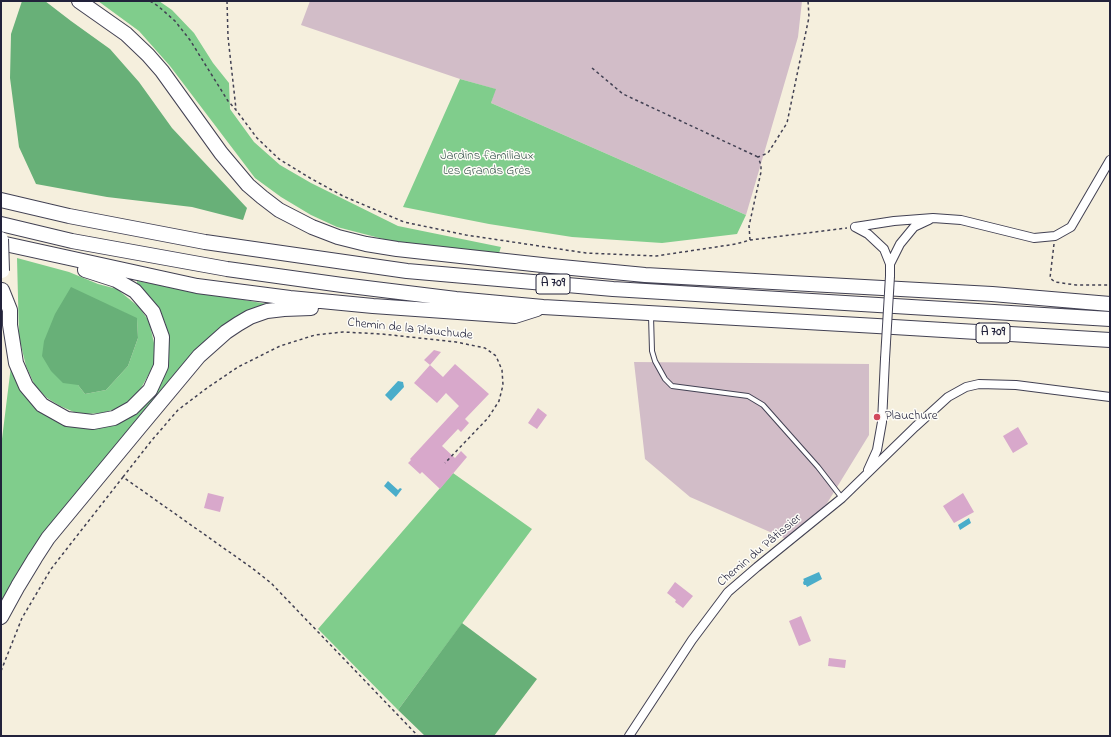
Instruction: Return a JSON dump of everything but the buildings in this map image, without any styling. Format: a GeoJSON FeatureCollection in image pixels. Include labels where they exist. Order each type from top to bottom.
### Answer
{"type":"FeatureCollection","features":[{"type":"Feature","properties":{"kind":"highway"},"geometry":{"type":"LineString","coordinates":[[79,1],[126,34],[148,55],[162,71],[221,153],[248,185],[279,210],[312,227],[338,238],[397,249],[645,275],[992,294],[1110,304]]}},
{"type":"Feature","properties":{"kind":"highway","name":"A 709"},"geometry":{"type":"LineString","coordinates":[[1,200],[69,216],[205,242],[407,270],[614,289],[1110,319]]}},
{"type":"Feature","properties":{"kind":"highway","name":"A 709"},"geometry":{"type":"LineString","coordinates":[[1,224],[72,241],[227,269],[456,299],[543,307],[1110,340]]}},
{"type":"Feature","properties":{"kind":"highway"},"geometry":{"type":"LineString","coordinates":[[1,239],[1,298]]}},
{"type":"Feature","properties":{"kind":"highway"},"geometry":{"type":"LineString","coordinates":[[1,243],[197,286],[314,301],[515,316],[543,307]]}},
{"type":"Feature","properties":{"kind":"highway"},"geometry":{"type":"LineString","coordinates":[[2,290],[10,310],[10,325],[16,363],[26,386],[42,405],[67,419],[93,422],[114,418],[132,408],[150,390],[161,366],[162,337],[153,312],[135,291],[116,280],[62,263],[48,254]]}},
{"type":"Feature","properties":{"kind":"highway"},"geometry":{"type":"LineString","coordinates":[[1,617],[31,563],[48,538],[194,362],[214,342],[238,324],[250,317],[267,311],[303,308],[353,310],[373,306]]}},
{"type":"Feature","properties":{"kind":"street"},"geometry":{"type":"LineString","coordinates":[[855,227],[894,221],[933,218],[961,220],[1034,238],[1055,236],[1071,228],[1110,160]]}},
{"type":"Feature","properties":{"kind":"street"},"geometry":{"type":"LineString","coordinates":[[890,264],[900,244],[914,227],[933,218]]}},
{"type":"Feature","properties":{"kind":"street"},"geometry":{"type":"LineString","coordinates":[[855,227],[868,234],[884,249],[890,264],[882,422],[877,450],[865,475]]}},
{"type":"Feature","properties":{"kind":"street","name":"Chemin du Pâtissier"},"geometry":{"type":"LineString","coordinates":[[629,736],[692,640],[728,592],[842,498],[948,397],[966,387],[979,384],[1016,385],[1110,397]]}},
{"type":"Feature","properties":{"kind":"lane"},"geometry":{"type":"LineString","coordinates":[[651,313],[652,351],[655,361],[665,380],[672,386],[748,396],[763,405],[818,467],[842,498]]}},
{"type":"Feature","properties":{"kind":"path"},"geometry":{"type":"LineString","coordinates":[[150,1],[175,21],[190,40],[228,101],[257,138],[279,159],[343,196],[404,222],[466,234],[586,253],[656,256],[736,244],[750,240],[855,227]]}},
{"type":"Feature","properties":{"kind":"path"},"geometry":{"type":"LineString","coordinates":[[227,1],[228,38],[236,110]]}},
{"type":"Feature","properties":{"kind":"path"},"geometry":{"type":"LineString","coordinates":[[592,68],[623,94],[758,156],[768,153],[787,123],[809,16],[808,1]]}},
{"type":"Feature","properties":{"kind":"path"},"geometry":{"type":"LineString","coordinates":[[750,240],[748,226],[761,172],[761,165],[758,156]]}},
{"type":"Feature","properties":{"kind":"path"},"geometry":{"type":"LineString","coordinates":[[1055,236],[1050,278],[1055,282],[1076,285],[1110,285]]}},
{"type":"Feature","properties":{"kind":"path","name":"Chemin de la Plauchude"},"geometry":{"type":"LineString","coordinates":[[1,671],[22,618],[51,569],[152,440],[178,410],[207,388],[238,367],[280,346],[315,335],[343,332],[382,334],[456,342],[484,348],[496,356],[502,370],[503,385],[500,401],[488,418],[445,463]]}},
{"type":"Feature","properties":{"kind":"path"},"geometry":{"type":"LineString","coordinates":[[123,477],[252,568],[271,584],[418,736]]}},
{"type":"Feature","properties":{"kind":"shaded area"},"geometry":{"type":"Polygon","coordinates":[[[310,1],[802,1],[798,37],[746,215],[491,103],[495,89],[460,79],[301,25],[310,1]]]}},
{"type":"Feature","properties":{"kind":"shaded area"},"geometry":{"type":"Polygon","coordinates":[[[634,362],[869,364],[869,435],[826,505],[786,539],[690,497],[645,459],[634,362]]]}},
{"type":"Feature","properties":{"kind":"green space"},"geometry":{"type":"Polygon","coordinates":[[[22,1],[45,1],[110,49],[139,82],[172,128],[247,208],[243,220],[192,207],[107,197],[36,184],[19,147],[10,78],[11,34],[22,1]]]}},
{"type":"Feature","properties":{"kind":"green space"},"geometry":{"type":"Polygon","coordinates":[[[98,1],[159,1],[172,10],[194,33],[213,63],[229,83],[230,109],[254,142],[280,165],[311,183],[398,226],[501,247],[499,253],[391,241],[337,227],[311,215],[281,197],[255,178],[170,66],[139,31],[98,1]]]}},
{"type":"Feature","properties":{"kind":"green space","name":"Jardins familiaux Les Grands Grès"},"geometry":{"type":"Polygon","coordinates":[[[460,79],[496,89],[491,103],[746,215],[737,234],[662,243],[572,237],[489,224],[403,207],[460,79]]]}},
{"type":"Feature","properties":{"kind":"green space"},"geometry":{"type":"Polygon","coordinates":[[[17,258],[69,272],[98,284],[117,289],[139,307],[149,321],[154,343],[155,363],[140,390],[119,408],[102,413],[87,414],[74,412],[47,398],[35,386],[26,366],[19,337],[17,258]],[[108,305],[78,385],[85,394],[106,390],[128,366],[138,338],[137,319],[108,305]]]}},
{"type":"Feature","properties":{"kind":"green space"},"geometry":{"type":"Polygon","coordinates":[[[137,281],[267,304],[245,312],[219,328],[181,369],[1,611],[1,447],[11,366],[54,419],[109,424],[164,371],[169,355],[165,322],[157,308],[137,287],[137,281]]]}},
{"type":"Feature","properties":{"kind":"green space"},"geometry":{"type":"Polygon","coordinates":[[[71,287],[137,318],[138,338],[128,366],[106,390],[85,394],[78,385],[63,383],[51,371],[42,356],[44,341],[55,314],[71,287]]]}},
{"type":"Feature","properties":{"kind":"green space"},"geometry":{"type":"Polygon","coordinates":[[[453,473],[532,529],[398,710],[318,629],[453,473]]]}},
{"type":"Feature","properties":{"kind":"green space"},"geometry":{"type":"Polygon","coordinates":[[[462,623],[537,679],[494,736],[425,736],[398,710],[462,623]]]}},
{"type":"Feature","properties":{"kind":"water"},"geometry":{"type":"Polygon","coordinates":[[[398,381],[403,382],[404,387],[391,401],[385,395],[398,381]]]}},
{"type":"Feature","properties":{"kind":"water"},"geometry":{"type":"Polygon","coordinates":[[[388,481],[398,490],[400,488],[402,489],[396,497],[384,486],[388,481]]]}},
{"type":"Feature","properties":{"kind":"water"},"geometry":{"type":"Polygon","coordinates":[[[969,518],[971,523],[960,530],[958,525],[969,518]]]}},
{"type":"Feature","properties":{"kind":"water"},"geometry":{"type":"Polygon","coordinates":[[[819,572],[822,579],[807,587],[804,585],[803,579],[819,572]]]}},
{"type":"Feature","properties":{"kind":"place","name":"Plauchure"},"geometry":{"type":"Point","coordinates":[877,417]}}]}
